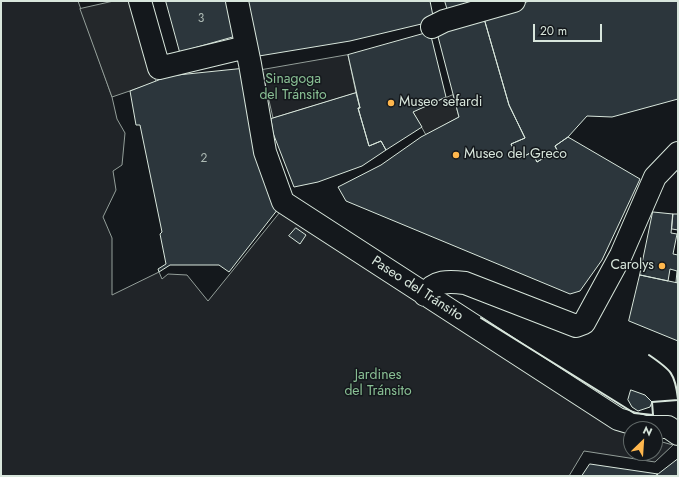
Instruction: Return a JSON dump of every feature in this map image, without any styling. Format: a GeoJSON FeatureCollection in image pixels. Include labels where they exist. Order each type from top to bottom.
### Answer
{"type":"FeatureCollection","features":[{"type":"Feature","properties":{"kind":"street"},"geometry":{"type":"LineString","coordinates":[[140,1],[159,68],[248,55]]}},
{"type":"Feature","properties":{"kind":"street","name":"Paseo del Tránsito"},"geometry":{"type":"LineString","coordinates":[[237,1],[265,152],[283,202],[618,420],[645,427],[675,428]]}},
{"type":"Feature","properties":{"kind":"street"},"geometry":{"type":"LineString","coordinates":[[432,27],[444,21],[514,1]]}},
{"type":"Feature","properties":{"kind":"street"},"geometry":{"type":"LineString","coordinates":[[425,295],[429,288],[446,281],[465,283],[576,326],[584,323],[621,255],[655,177],[678,153]]}},
{"type":"Feature","properties":{"kind":"green space","name":"Jardines del Tránsito"},"geometry":{"type":"Polygon","coordinates":[[[1,1],[78,1],[112,97],[117,119],[125,133],[122,165],[113,171],[116,190],[103,217],[112,238],[112,295],[159,272],[162,279],[168,274],[187,275],[208,301],[280,212],[623,428],[623,457],[584,451],[569,476],[1,476],[1,1]]]}},
{"type":"Feature","properties":{"kind":"green space","name":"Sinagoga del Tránsito"},"geometry":{"type":"Polygon","coordinates":[[[348,55],[356,93],[273,118],[262,70],[348,55]]]}},
{"type":"Feature","properties":{"kind":"green space"},"geometry":{"type":"Polygon","coordinates":[[[663,442],[673,445],[663,454],[663,442]]]}},
{"type":"Feature","properties":{"kind":"shaded area"},"geometry":{"type":"Polygon","coordinates":[[[114,1],[130,1],[156,82],[112,97],[80,9],[114,1]]]}},
{"type":"Feature","properties":{"kind":"shaded area"},"geometry":{"type":"Polygon","coordinates":[[[453,95],[459,117],[426,135],[413,112],[453,95]]]}},
{"type":"Feature","properties":{"kind":"building"},"geometry":{"type":"Polygon","coordinates":[[[166,1],[226,1],[236,36],[180,52],[166,1]]]}},
{"type":"Feature","properties":{"kind":"building"},"geometry":{"type":"Polygon","coordinates":[[[245,1],[430,1],[434,21],[350,41],[259,56],[245,1]]]}},
{"type":"Feature","properties":{"kind":"building"},"geometry":{"type":"Polygon","coordinates":[[[445,1],[495,1],[449,14],[445,1]]]}},
{"type":"Feature","properties":{"kind":"building"},"geometry":{"type":"Polygon","coordinates":[[[530,1],[678,1],[678,99],[612,117],[587,116],[568,137],[555,146],[557,150],[537,162],[532,152],[519,159],[511,144],[525,138],[509,105],[483,15],[530,1]]]}},
{"type":"Feature","properties":{"kind":"building","name":"Museo del Greco"},"geometry":{"type":"Polygon","coordinates":[[[483,15],[509,105],[525,138],[511,144],[519,159],[532,152],[537,162],[557,150],[555,146],[568,137],[640,179],[602,260],[580,291],[570,294],[346,201],[338,187],[381,165],[421,137],[459,117],[436,29],[483,15]]]}},
{"type":"Feature","properties":{"kind":"building"},"geometry":{"type":"Polygon","coordinates":[[[430,32],[446,97],[413,112],[422,127],[386,150],[381,141],[369,146],[358,108],[360,108],[348,55],[430,32]]]}},
{"type":"Feature","properties":{"kind":"building"},"geometry":{"type":"Polygon","coordinates":[[[240,69],[268,193],[278,209],[229,272],[219,265],[170,265],[159,272],[158,269],[166,264],[160,234],[162,232],[140,125],[136,125],[130,91],[169,76],[240,69]]]}},
{"type":"Feature","properties":{"kind":"building","name":"Sinagoga del Tránsito"},"geometry":{"type":"Polygon","coordinates":[[[356,93],[360,108],[358,108],[369,146],[381,141],[386,150],[362,166],[318,182],[294,187],[273,133],[271,119],[356,93]]]}},
{"type":"Feature","properties":{"kind":"building"},"geometry":{"type":"Polygon","coordinates":[[[653,212],[673,214],[671,233],[677,234],[673,254],[678,255],[678,283],[676,282],[677,271],[670,269],[668,281],[640,275],[653,212]]]}},
{"type":"Feature","properties":{"kind":"building"},"geometry":{"type":"Polygon","coordinates":[[[673,214],[678,214],[678,230],[672,229],[673,214]]]}},
{"type":"Feature","properties":{"kind":"building"},"geometry":{"type":"Polygon","coordinates":[[[296,228],[306,235],[300,244],[289,236],[296,228]]]}},
{"type":"Feature","properties":{"kind":"building"},"geometry":{"type":"Polygon","coordinates":[[[640,275],[678,283],[678,341],[629,321],[640,275]]]}},
{"type":"Feature","properties":{"kind":"building"},"geometry":{"type":"Polygon","coordinates":[[[631,390],[645,395],[652,402],[650,407],[638,411],[632,407],[628,400],[631,390]]]}},
{"type":"Feature","properties":{"kind":"building"},"geometry":{"type":"Polygon","coordinates":[[[678,459],[678,476],[655,476],[658,474],[678,459]]]}},
{"type":"Feature","properties":{"kind":"building"},"geometry":{"type":"Polygon","coordinates":[[[590,464],[658,474],[655,476],[582,476],[590,464]]]}},
{"type":"Feature","properties":{"kind":"wall"},"geometry":{"type":"LineString","coordinates":[[481,318],[634,413],[653,415],[652,402],[678,400]]}},
{"type":"Feature","properties":{"kind":"wall"},"geometry":{"type":"LineString","coordinates":[[649,355],[671,373],[675,383],[678,399]]}},
{"type":"Feature","properties":{"kind":"place","name":"Museo sefardi"},"geometry":{"type":"Point","coordinates":[391,103]}},
{"type":"Feature","properties":{"kind":"place","name":"Museo del Greco"},"geometry":{"type":"Point","coordinates":[456,155]}},
{"type":"Feature","properties":{"kind":"place","name":"Carolys"},"geometry":{"type":"Point","coordinates":[662,266]}}]}
